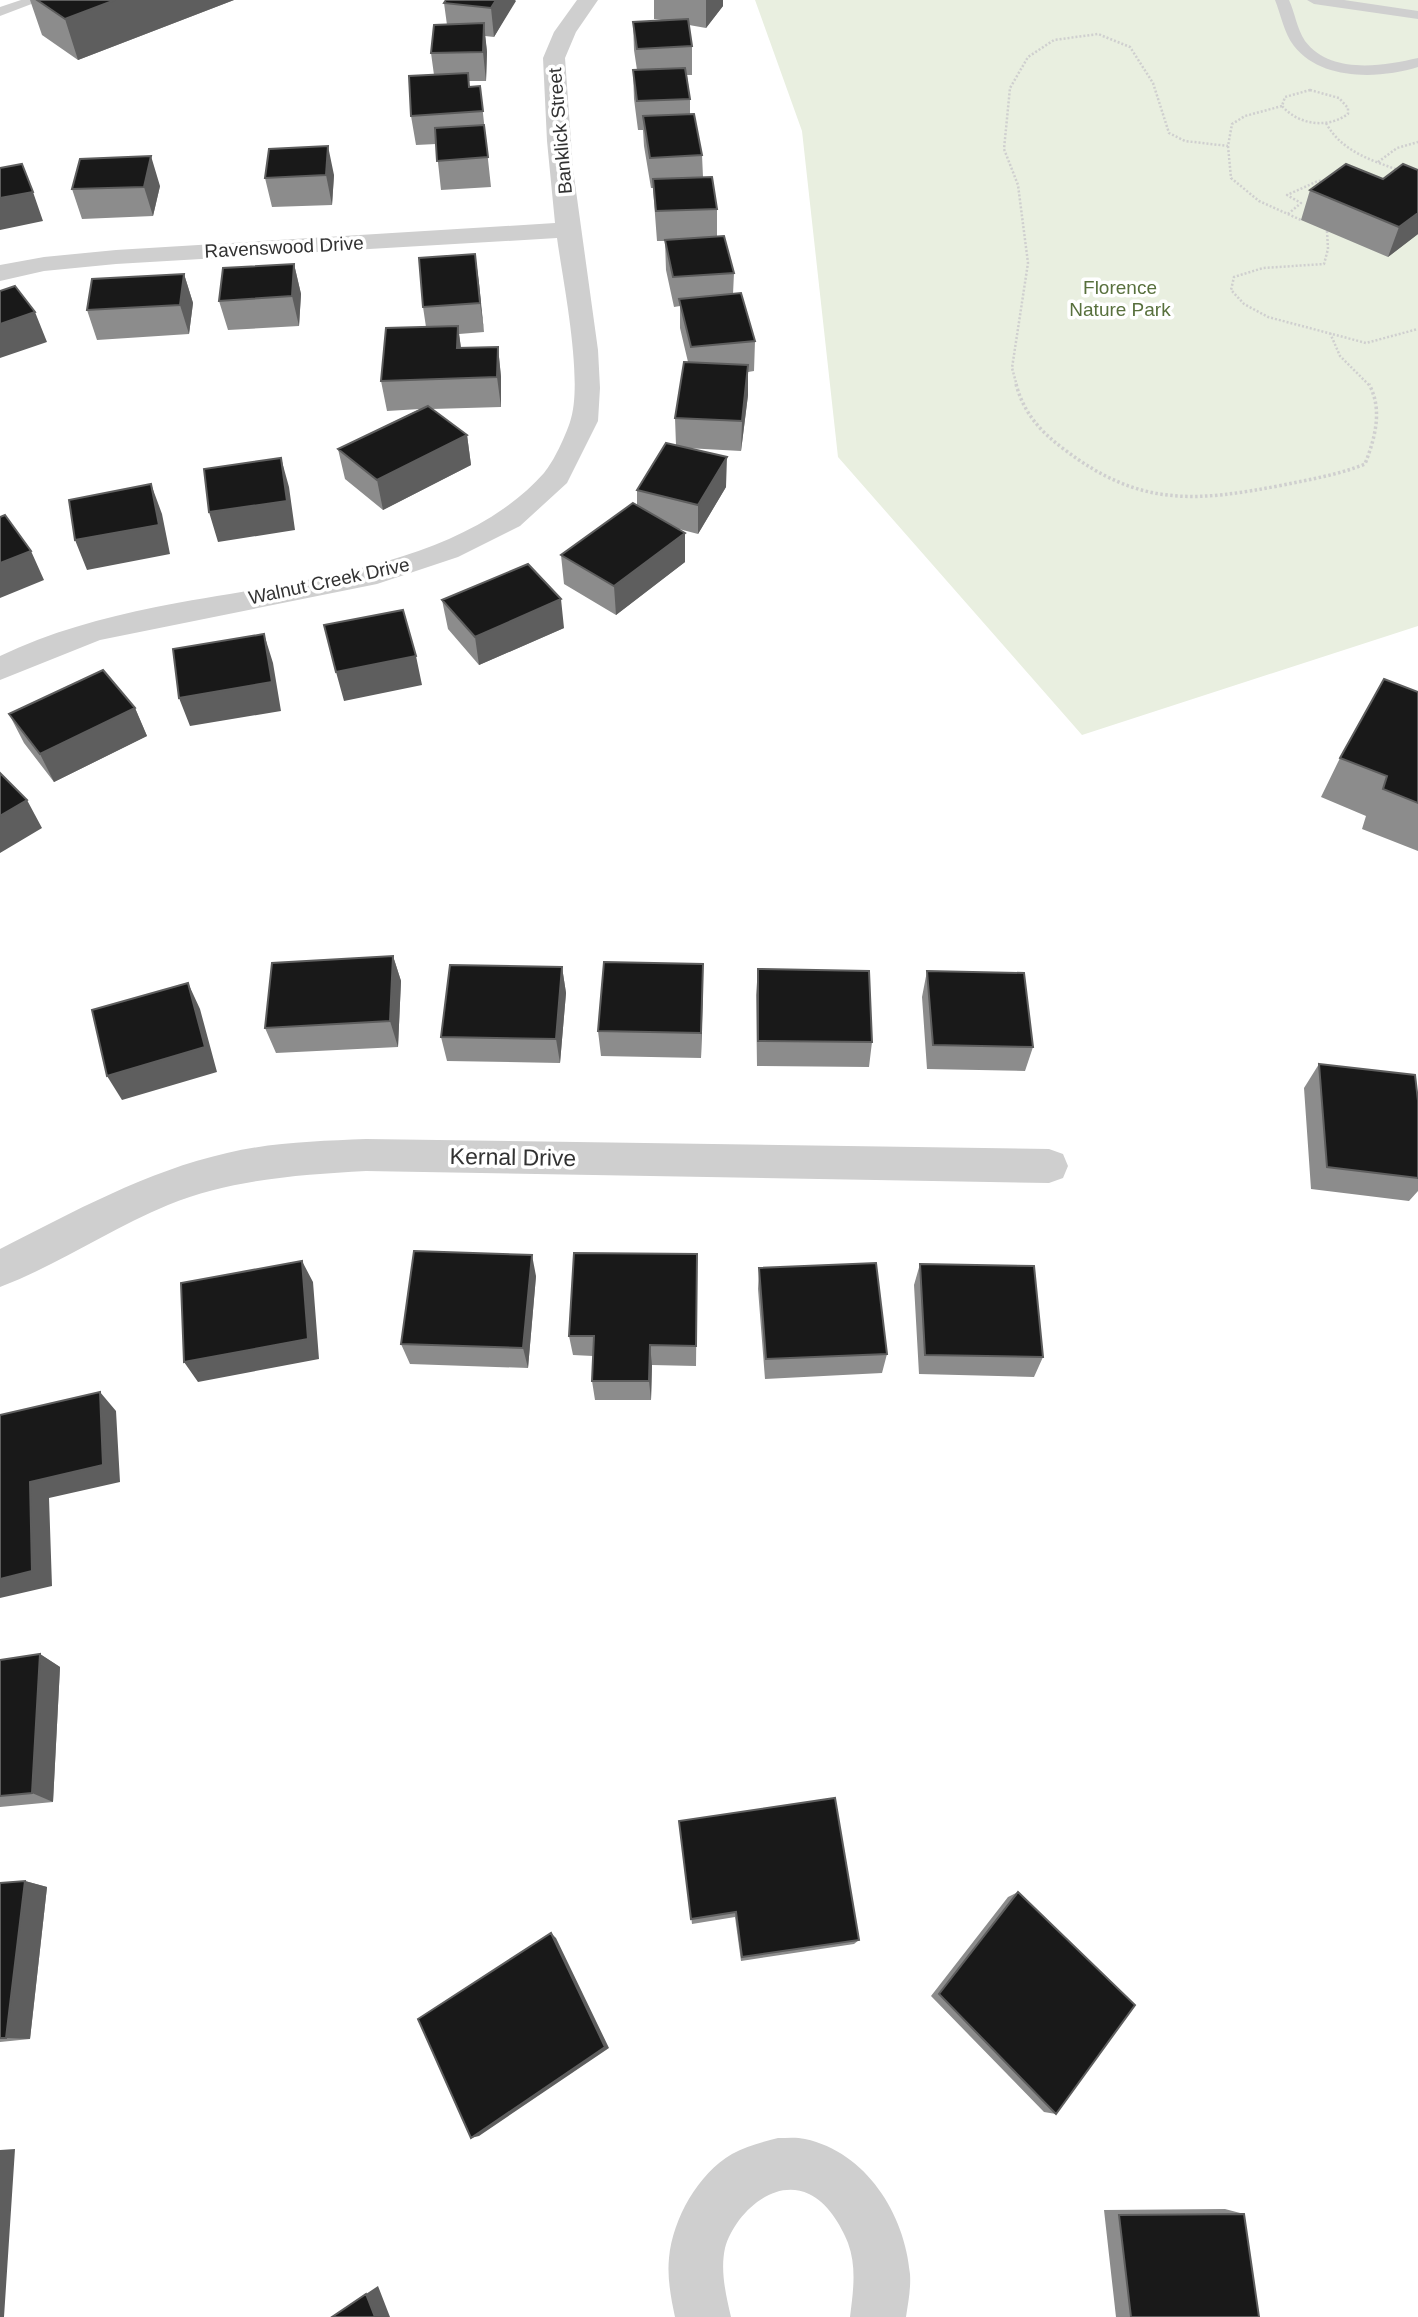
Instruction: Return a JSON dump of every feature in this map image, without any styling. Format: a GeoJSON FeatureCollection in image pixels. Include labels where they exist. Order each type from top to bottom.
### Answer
{"type":"FeatureCollection","features":[{"type":"Feature","properties":{"kind":"street","name":"Banklick Street"},"geometry":{"type":"LineString","coordinates":[[568,230],[554,58],[565,32],[588,0]]}},
{"type":"Feature","properties":{"kind":"street","name":"Ravenswood Drive"},"geometry":{"type":"LineString","coordinates":[[0,273],[44,264],[116,257],[568,230]]}},
{"type":"Feature","properties":{"kind":"street","name":"Walnut Creek Drive"},"geometry":{"type":"LineString","coordinates":[[0,669],[98,630],[377,574],[447,552],[503,524],[545,492],[571,455],[584,420],[586,367],[568,230]]}},
{"type":"Feature","properties":{"kind":"street","name":"Kernal Drive"},"geometry":{"type":"LineString","coordinates":[[0,1269],[124,1206],[206,1175],[279,1160],[366,1155],[1049,1166]]}},
{"type":"Feature","properties":{"kind":"street"},"geometry":{"type":"LineString","coordinates":[[703,2317],[697,2287],[698,2249],[709,2215],[730,2186],[756,2168],[787,2162],[817,2168],[845,2187],[865,2214],[877,2247],[882,2284],[878,2317]]}},
{"type":"Feature","properties":{"kind":"lane"},"geometry":{"type":"LineString","coordinates":[[0,12],[35,0]]}},
{"type":"Feature","properties":{"kind":"lane"},"geometry":{"type":"LineString","coordinates":[[1282,0],[1300,44],[1320,60],[1345,68],[1370,70],[1418,62]]}},
{"type":"Feature","properties":{"kind":"lane"},"geometry":{"type":"LineString","coordinates":[[1314,0],[1418,15]]}},
{"type":"Feature","properties":{"kind":"path"},"geometry":{"type":"LineString","coordinates":[[1228,146],[1185,141],[1169,133],[1153,83],[1130,47],[1115,38],[1098,34],[1054,40],[1028,57],[1010,88],[1004,149],[1018,185],[1028,263],[1012,368],[1022,406],[1049,438],[1090,469],[1132,488],[1182,498],[1222,497],[1343,473],[1365,464],[1374,444],[1376,402],[1369,384],[1343,362],[1331,346],[1329,333]]}},
{"type":"Feature","properties":{"kind":"path"},"geometry":{"type":"LineString","coordinates":[[1300,91],[1330,94],[1345,103],[1348,114],[1336,122],[1326,123],[1293,117],[1282,106],[1285,97],[1300,91]]}},
{"type":"Feature","properties":{"kind":"path"},"geometry":{"type":"LineString","coordinates":[[1282,106],[1253,113],[1233,124],[1228,146],[1231,178],[1259,201],[1301,220]]}},
{"type":"Feature","properties":{"kind":"path"},"geometry":{"type":"LineString","coordinates":[[1326,123],[1331,137],[1340,146],[1408,174]]}},
{"type":"Feature","properties":{"kind":"path"},"geometry":{"type":"LineString","coordinates":[[1378,162],[1397,148],[1418,142]]}},
{"type":"Feature","properties":{"kind":"path"},"geometry":{"type":"LineString","coordinates":[[1288,214],[1301,203],[1287,195],[1318,181],[1331,179]]}},
{"type":"Feature","properties":{"kind":"path"},"geometry":{"type":"LineString","coordinates":[[1327,231],[1328,249],[1324,264],[1304,270],[1272,267],[1249,271],[1234,278],[1231,290],[1244,304],[1268,317],[1366,343],[1418,330]]}},
{"type":"Feature","properties":{"kind":"green space","name":"Florence Nature Park"},"geometry":{"type":"Polygon","coordinates":[[[755,0],[1418,0],[1418,626],[1082,735],[838,457],[802,131],[755,0]]]}},
{"type":"Feature","properties":{"kind":"building"},"geometry":{"type":"Polygon","coordinates":[[[37,0],[115,0],[65,19],[37,0]]]}},
{"type":"Feature","properties":{"kind":"building"},"geometry":{"type":"Polygon","coordinates":[[[446,0],[496,0],[491,8],[444,3],[446,0]]]}},
{"type":"Feature","properties":{"kind":"building"},"geometry":{"type":"Polygon","coordinates":[[[688,19],[692,46],[637,49],[633,22],[688,19]]]}},
{"type":"Feature","properties":{"kind":"building"},"geometry":{"type":"Polygon","coordinates":[[[484,23],[483,52],[431,53],[434,25],[484,23]]]}},
{"type":"Feature","properties":{"kind":"building"},"geometry":{"type":"Polygon","coordinates":[[[685,68],[690,99],[637,101],[633,70],[685,68]]]}},
{"type":"Feature","properties":{"kind":"building"},"geometry":{"type":"Polygon","coordinates":[[[468,73],[469,87],[480,86],[483,111],[411,116],[409,76],[468,73]]]}},
{"type":"Feature","properties":{"kind":"building"},"geometry":{"type":"Polygon","coordinates":[[[694,114],[702,155],[650,158],[643,116],[694,114]]]}},
{"type":"Feature","properties":{"kind":"building"},"geometry":{"type":"Polygon","coordinates":[[[484,125],[488,157],[437,161],[435,128],[484,125]]]}},
{"type":"Feature","properties":{"kind":"building"},"geometry":{"type":"Polygon","coordinates":[[[328,146],[326,175],[265,178],[269,149],[328,146]]]}},
{"type":"Feature","properties":{"kind":"building"},"geometry":{"type":"Polygon","coordinates":[[[151,156],[144,187],[72,189],[80,159],[151,156]]]}},
{"type":"Feature","properties":{"kind":"building"},"geometry":{"type":"Polygon","coordinates":[[[22,164],[33,192],[0,198],[0,168],[22,164]]]}},
{"type":"Feature","properties":{"kind":"building"},"geometry":{"type":"Polygon","coordinates":[[[1346,164],[1383,179],[1403,164],[1418,170],[1418,213],[1399,227],[1310,190],[1346,164]]]}},
{"type":"Feature","properties":{"kind":"building"},"geometry":{"type":"Polygon","coordinates":[[[712,177],[717,209],[656,211],[653,179],[712,177]]]}},
{"type":"Feature","properties":{"kind":"building"},"geometry":{"type":"Polygon","coordinates":[[[724,236],[734,273],[673,277],[665,240],[724,236]]]}},
{"type":"Feature","properties":{"kind":"building"},"geometry":{"type":"Polygon","coordinates":[[[475,254],[480,303],[423,307],[419,258],[475,254]]]}},
{"type":"Feature","properties":{"kind":"building"},"geometry":{"type":"Polygon","coordinates":[[[294,264],[292,296],[219,301],[223,268],[294,264]]]}},
{"type":"Feature","properties":{"kind":"building"},"geometry":{"type":"Polygon","coordinates":[[[184,274],[180,305],[87,310],[92,279],[184,274]]]}},
{"type":"Feature","properties":{"kind":"building"},"geometry":{"type":"Polygon","coordinates":[[[15,286],[35,312],[0,324],[0,291],[15,286]]]}},
{"type":"Feature","properties":{"kind":"building"},"geometry":{"type":"Polygon","coordinates":[[[741,293],[755,341],[691,347],[679,299],[741,293]]]}},
{"type":"Feature","properties":{"kind":"building"},"geometry":{"type":"Polygon","coordinates":[[[458,326],[457,348],[498,347],[497,377],[381,381],[386,328],[458,326]]]}},
{"type":"Feature","properties":{"kind":"building"},"geometry":{"type":"Polygon","coordinates":[[[684,362],[748,365],[742,421],[675,418],[684,362]]]}},
{"type":"Feature","properties":{"kind":"building"},"geometry":{"type":"Polygon","coordinates":[[[428,406],[467,435],[377,480],[338,449],[428,406]]]}},
{"type":"Feature","properties":{"kind":"building"},"geometry":{"type":"Polygon","coordinates":[[[666,443],[727,457],[698,505],[637,490],[666,443]]]}},
{"type":"Feature","properties":{"kind":"building"},"geometry":{"type":"Polygon","coordinates":[[[281,458],[287,501],[209,512],[204,469],[281,458]]]}},
{"type":"Feature","properties":{"kind":"building"},"geometry":{"type":"Polygon","coordinates":[[[151,484],[159,525],[75,540],[69,500],[151,484]]]}},
{"type":"Feature","properties":{"kind":"building"},"geometry":{"type":"Polygon","coordinates":[[[633,503],[685,533],[614,586],[561,555],[633,503]]]}},
{"type":"Feature","properties":{"kind":"building"},"geometry":{"type":"Polygon","coordinates":[[[5,515],[31,551],[0,563],[0,517],[5,515]]]}},
{"type":"Feature","properties":{"kind":"building"},"geometry":{"type":"Polygon","coordinates":[[[528,564],[561,599],[475,637],[442,600],[528,564]]]}},
{"type":"Feature","properties":{"kind":"building"},"geometry":{"type":"Polygon","coordinates":[[[403,610],[416,656],[336,672],[324,625],[403,610]]]}},
{"type":"Feature","properties":{"kind":"building"},"geometry":{"type":"Polygon","coordinates":[[[264,634],[272,682],[179,698],[173,649],[264,634]]]}},
{"type":"Feature","properties":{"kind":"building"},"geometry":{"type":"Polygon","coordinates":[[[103,670],[135,708],[40,754],[9,714],[103,670]]]}},
{"type":"Feature","properties":{"kind":"building"},"geometry":{"type":"Polygon","coordinates":[[[1384,679],[1418,692],[1418,803],[1383,789],[1387,776],[1340,758],[1384,679]]]}},
{"type":"Feature","properties":{"kind":"building"},"geometry":{"type":"Polygon","coordinates":[[[0,773],[27,800],[0,816],[0,773]]]}},
{"type":"Feature","properties":{"kind":"building"},"geometry":{"type":"Polygon","coordinates":[[[393,956],[390,1021],[265,1028],[272,963],[393,956]]]}},
{"type":"Feature","properties":{"kind":"building"},"geometry":{"type":"Polygon","coordinates":[[[604,962],[703,964],[701,1033],[598,1031],[604,962]]]}},
{"type":"Feature","properties":{"kind":"building"},"geometry":{"type":"Polygon","coordinates":[[[450,965],[562,967],[556,1039],[441,1037],[450,965]]]}},
{"type":"Feature","properties":{"kind":"building"},"geometry":{"type":"Polygon","coordinates":[[[758,969],[869,971],[872,1042],[758,1041],[758,969]]]}},
{"type":"Feature","properties":{"kind":"building"},"geometry":{"type":"Polygon","coordinates":[[[927,971],[1024,973],[1033,1047],[933,1045],[927,971]]]}},
{"type":"Feature","properties":{"kind":"building"},"geometry":{"type":"Polygon","coordinates":[[[188,983],[205,1047],[107,1076],[92,1010],[188,983]]]}},
{"type":"Feature","properties":{"kind":"building"},"geometry":{"type":"Polygon","coordinates":[[[1319,1064],[1415,1075],[1418,1101],[1418,1178],[1327,1167],[1319,1064]]]}},
{"type":"Feature","properties":{"kind":"building"},"geometry":{"type":"Polygon","coordinates":[[[414,1251],[532,1255],[523,1348],[401,1344],[414,1251]]]}},
{"type":"Feature","properties":{"kind":"building"},"geometry":{"type":"Polygon","coordinates":[[[574,1253],[697,1254],[696,1346],[650,1345],[649,1381],[592,1381],[594,1336],[569,1336],[574,1253]]]}},
{"type":"Feature","properties":{"kind":"building"},"geometry":{"type":"Polygon","coordinates":[[[302,1261],[308,1339],[184,1362],[181,1283],[302,1261]]]}},
{"type":"Feature","properties":{"kind":"building"},"geometry":{"type":"Polygon","coordinates":[[[876,1263],[887,1354],[766,1359],[759,1268],[876,1263]]]}},
{"type":"Feature","properties":{"kind":"building"},"geometry":{"type":"Polygon","coordinates":[[[920,1264],[1034,1266],[1043,1357],[925,1355],[920,1264]]]}},
{"type":"Feature","properties":{"kind":"building"},"geometry":{"type":"Polygon","coordinates":[[[100,1392],[103,1465],[30,1482],[32,1571],[0,1579],[0,1415],[100,1392]]]}},
{"type":"Feature","properties":{"kind":"building"},"geometry":{"type":"Polygon","coordinates":[[[40,1654],[32,1793],[0,1796],[0,1660],[40,1654]]]}},
{"type":"Feature","properties":{"kind":"building"},"geometry":{"type":"Polygon","coordinates":[[[835,1798],[859,1940],[742,1957],[736,1912],[691,1919],[679,1821],[835,1798]]]}},
{"type":"Feature","properties":{"kind":"building"},"geometry":{"type":"Polygon","coordinates":[[[25,1881],[6,2038],[0,2038],[0,1883],[25,1881]]]}},
{"type":"Feature","properties":{"kind":"building"},"geometry":{"type":"Polygon","coordinates":[[[1018,1892],[1135,2005],[1056,2114],[939,1994],[1018,1892]]]}},
{"type":"Feature","properties":{"kind":"building"},"geometry":{"type":"Polygon","coordinates":[[[551,1933],[605,2047],[471,2138],[418,2019],[551,1933]]]}},
{"type":"Feature","properties":{"kind":"building"},"geometry":{"type":"Polygon","coordinates":[[[1244,2214],[1259,2317],[1131,2317],[1119,2215],[1244,2214]]]}},
{"type":"Feature","properties":{"kind":"building"},"geometry":{"type":"Polygon","coordinates":[[[366,2294],[375,2317],[332,2317],[366,2294]]]}}]}
